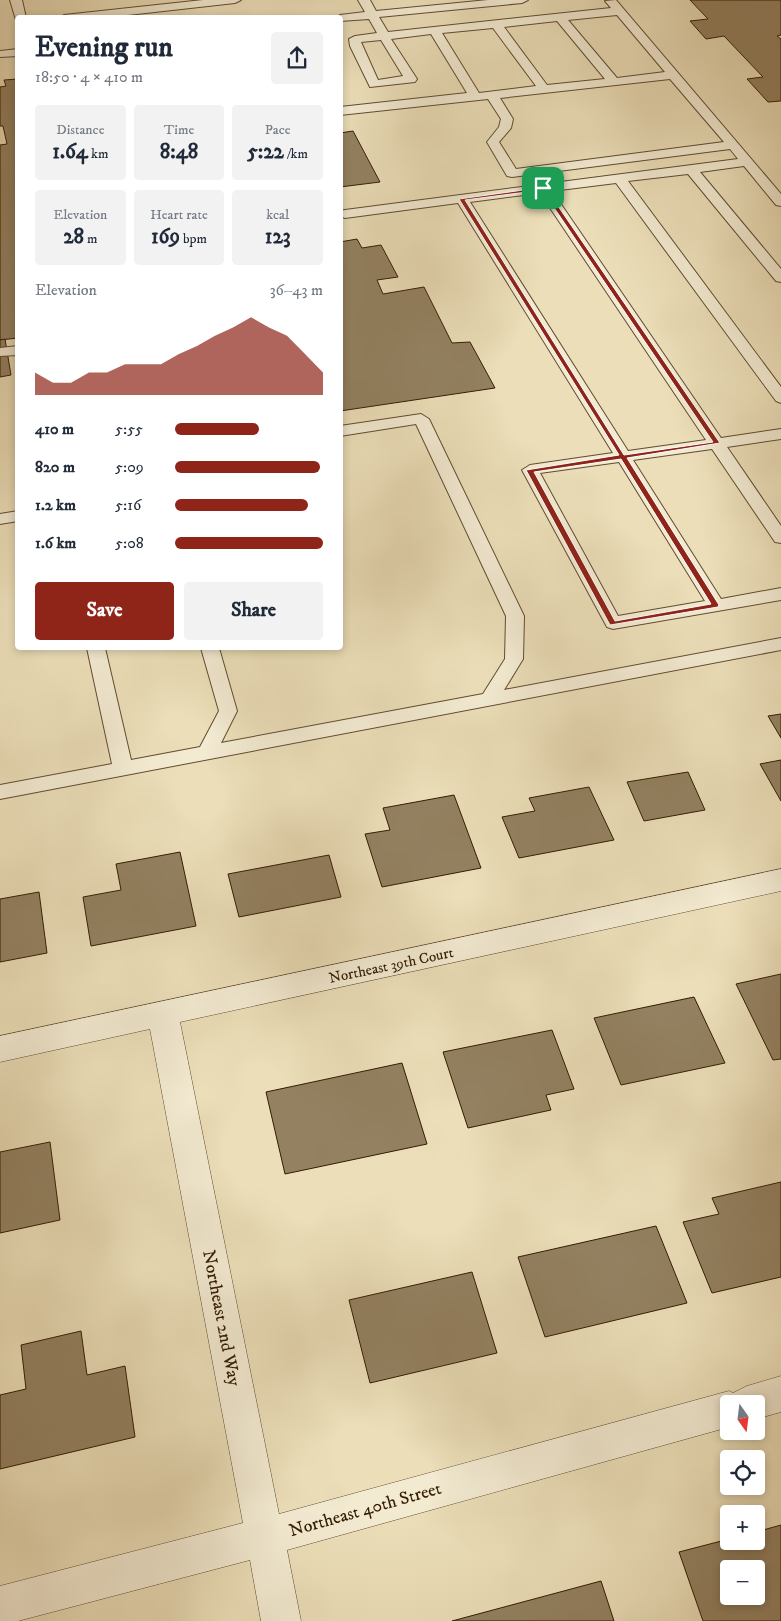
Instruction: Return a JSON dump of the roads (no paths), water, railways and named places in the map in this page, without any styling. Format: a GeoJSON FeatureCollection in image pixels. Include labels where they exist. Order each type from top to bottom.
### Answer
{"type":"FeatureCollection","features":[{"type":"Feature","properties":{"kind":"street","name":"Northeast 39th Court"},"geometry":{"type":"LineString","coordinates":[[0,1049],[781,880]]}},
{"type":"Feature","properties":{"kind":"street","name":"Northeast 2nd Way"},"geometry":{"type":"LineString","coordinates":[[163,1015],[281,1621]]}},
{"type":"Feature","properties":{"kind":"street"},"geometry":{"type":"LineString","coordinates":[[765,1399],[781,1394]]}},
{"type":"Feature","properties":{"kind":"street","name":"Northeast 40th Street"},"geometry":{"type":"LineString","coordinates":[[0,1606],[265,1537],[720,1411]]}},
{"type":"Feature","properties":{"kind":"lane"},"geometry":{"type":"LineString","coordinates":[[16,0],[19,15]]}},
{"type":"Feature","properties":{"kind":"lane"},"geometry":{"type":"LineString","coordinates":[[92,15],[235,0]]}},
{"type":"Feature","properties":{"kind":"lane"},"geometry":{"type":"LineString","coordinates":[[364,0],[384,36],[411,79],[374,84],[356,46],[355,39],[384,36],[434,30],[619,11]]}},
{"type":"Feature","properties":{"kind":"lane"},"geometry":{"type":"LineString","coordinates":[[343,18],[522,0]]}},
{"type":"Feature","properties":{"kind":"lane"},"geometry":{"type":"LineString","coordinates":[[610,0],[781,202]]}},
{"type":"Feature","properties":{"kind":"lane"},"geometry":{"type":"LineString","coordinates":[[560,17],[613,81]]}},
{"type":"Feature","properties":{"kind":"lane"},"geometry":{"type":"LineString","coordinates":[[496,24],[544,89]]}},
{"type":"Feature","properties":{"kind":"lane"},"geometry":{"type":"LineString","coordinates":[[434,30],[475,96]]}},
{"type":"Feature","properties":{"kind":"lane"},"geometry":{"type":"LineString","coordinates":[[0,54],[15,52]]}},
{"type":"Feature","properties":{"kind":"lane"},"geometry":{"type":"LineString","coordinates":[[343,111],[673,75]]}},
{"type":"Feature","properties":{"kind":"lane"},"geometry":{"type":"LineString","coordinates":[[492,95],[507,119],[505,128],[493,142],[512,173],[733,145]]}},
{"type":"Feature","properties":{"kind":"lane"},"geometry":{"type":"LineString","coordinates":[[345,214],[747,162]]}},
{"type":"Feature","properties":{"kind":"lane"},"geometry":{"type":"LineString","coordinates":[[692,169],[781,278]]}},
{"type":"Feature","properties":{"kind":"lane"},"geometry":{"type":"LineString","coordinates":[[619,178],[781,398]]}},
{"type":"Feature","properties":{"kind":"lane"},"geometry":{"type":"LineString","coordinates":[[543,188],[781,538]]}},
{"type":"Feature","properties":{"kind":"lane"},"geometry":{"type":"LineString","coordinates":[[462,199],[716,605]]}},
{"type":"Feature","properties":{"kind":"lane"},"geometry":{"type":"LineString","coordinates":[[0,352],[15,350]]}},
{"type":"Feature","properties":{"kind":"lane"},"geometry":{"type":"LineString","coordinates":[[343,431],[421,418],[515,616],[514,660],[489,699]]}},
{"type":"Feature","properties":{"kind":"lane"},"geometry":{"type":"LineString","coordinates":[[781,434],[530,470],[613,623],[781,594]]}},
{"type":"Feature","properties":{"kind":"lane"},"geometry":{"type":"LineString","coordinates":[[0,518],[15,516]]}},
{"type":"Feature","properties":{"kind":"lane"},"geometry":{"type":"LineString","coordinates":[[0,792],[781,644]]}},
{"type":"Feature","properties":{"kind":"lane"},"geometry":{"type":"LineString","coordinates":[[96,650],[123,769]]}},
{"type":"Feature","properties":{"kind":"lane"},"geometry":{"type":"LineString","coordinates":[[206,754],[228,710],[211,650]]}}]}
